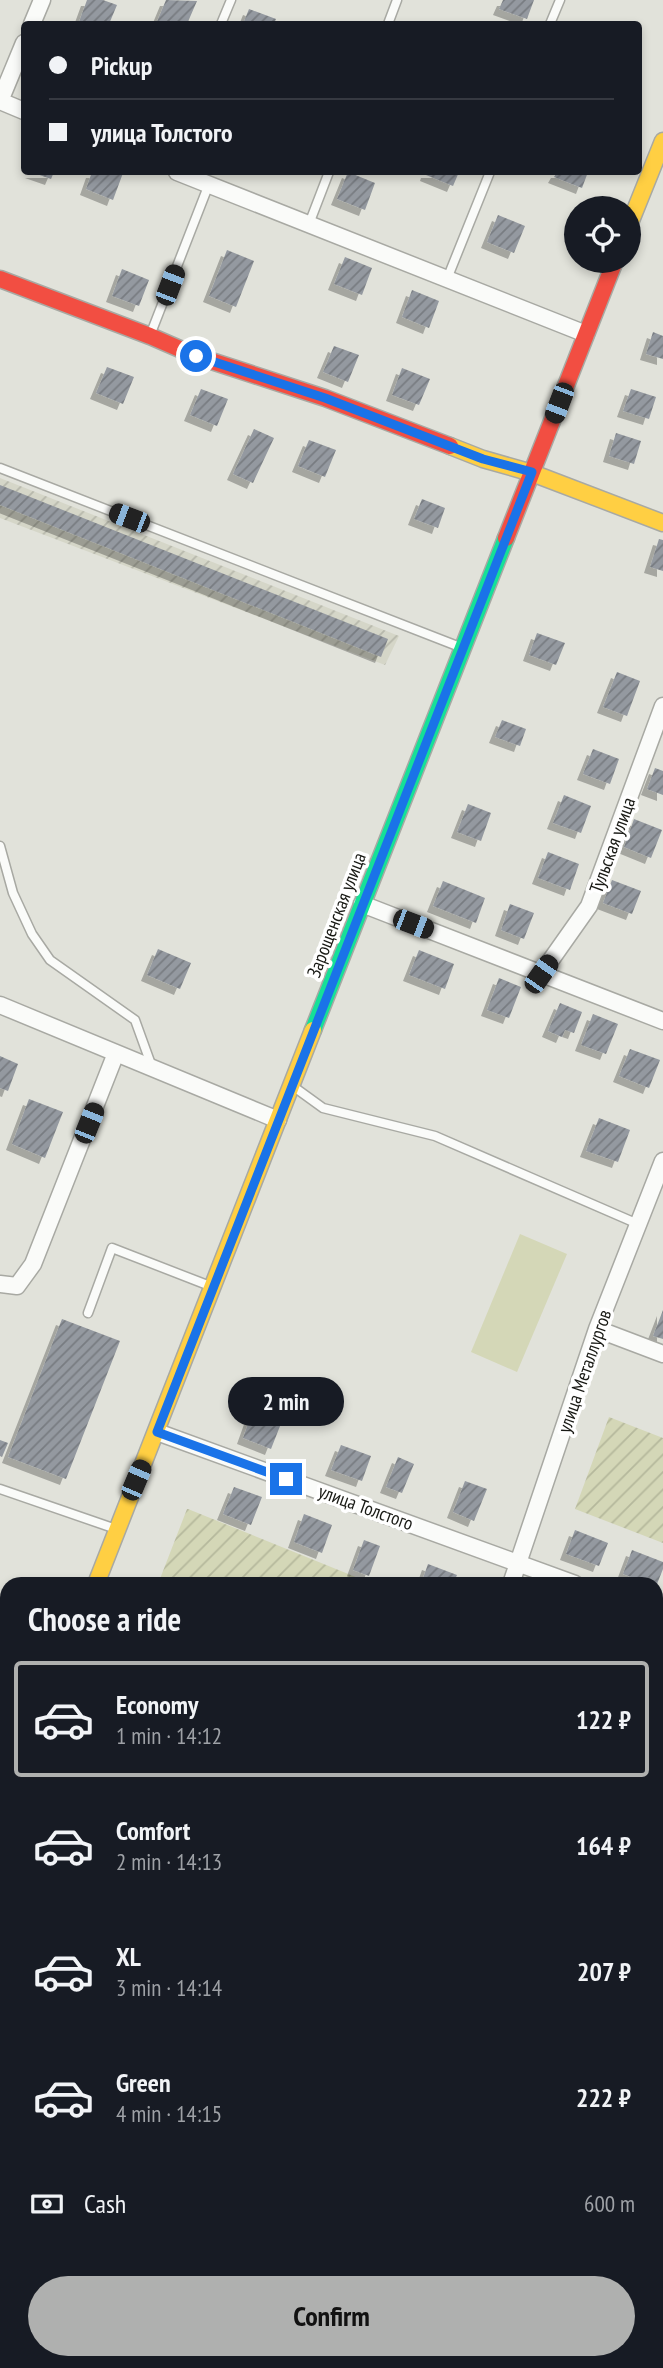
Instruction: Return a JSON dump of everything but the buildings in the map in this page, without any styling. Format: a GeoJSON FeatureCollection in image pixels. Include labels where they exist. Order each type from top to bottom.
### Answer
{"type":"FeatureCollection","features":[{"type":"Feature","properties":{"kind":"street"},"geometry":{"type":"LineString","coordinates":[[33,21],[42,0]]}},
{"type":"Feature","properties":{"kind":"street"},"geometry":{"type":"LineString","coordinates":[[21,50],[0,101],[21,110]]}},
{"type":"Feature","properties":{"kind":"street"},"geometry":{"type":"LineString","coordinates":[[641,196],[663,141]]}},
{"type":"Feature","properties":{"kind":"street"},"geometry":{"type":"LineString","coordinates":[[185,175],[586,334]]}},
{"type":"Feature","properties":{"kind":"street","name":"Зарощенская улица"},"geometry":{"type":"LineString","coordinates":[[99,1577],[610,273]]}},
{"type":"Feature","properties":{"kind":"street"},"geometry":{"type":"LineString","coordinates":[[0,279],[196,356],[325,398],[483,459],[532,472],[663,523]]}},
{"type":"Feature","properties":{"kind":"street","name":"Тульская улица"},"geometry":{"type":"LineString","coordinates":[[541,974],[589,906],[663,706]]}},
{"type":"Feature","properties":{"kind":"street"},"geometry":{"type":"LineString","coordinates":[[362,904],[663,1021]]}},
{"type":"Feature","properties":{"kind":"street"},"geometry":{"type":"LineString","coordinates":[[0,1004],[278,1120]]}},
{"type":"Feature","properties":{"kind":"street"},"geometry":{"type":"LineString","coordinates":[[0,1284],[17,1286],[33,1264],[117,1053]]}},
{"type":"Feature","properties":{"kind":"street","name":"улица Металлургов"},"geometry":{"type":"LineString","coordinates":[[514,1577],[597,1329],[663,1161]]}},
{"type":"Feature","properties":{"kind":"street"},"geometry":{"type":"LineString","coordinates":[[597,1329],[663,1354]]}},
{"type":"Feature","properties":{"kind":"street","name":"улица Толстого"},"geometry":{"type":"LineString","coordinates":[[157,1432],[557,1577]]}},
{"type":"Feature","properties":{"kind":"lane"},"geometry":{"type":"LineString","coordinates":[[222,21],[231,0]]}},
{"type":"Feature","properties":{"kind":"lane"},"geometry":{"type":"LineString","coordinates":[[389,21],[397,0]]}},
{"type":"Feature","properties":{"kind":"lane"},"geometry":{"type":"LineString","coordinates":[[551,21],[560,0]]}},
{"type":"Feature","properties":{"kind":"lane"},"geometry":{"type":"LineString","coordinates":[[309,224],[328,175]]}},
{"type":"Feature","properties":{"kind":"lane"},"geometry":{"type":"LineString","coordinates":[[446,279],[489,175]]}},
{"type":"Feature","properties":{"kind":"lane"},"geometry":{"type":"LineString","coordinates":[[150,336],[209,184]]}},
{"type":"Feature","properties":{"kind":"lane"},"geometry":{"type":"LineString","coordinates":[[0,468],[463,648]]}},
{"type":"Feature","properties":{"kind":"lane"},"geometry":{"type":"LineString","coordinates":[[0,846],[13,893],[32,934],[50,960],[135,1020],[152,1067]]}},
{"type":"Feature","properties":{"kind":"lane"},"geometry":{"type":"LineString","coordinates":[[292,1086],[323,1108],[435,1136],[638,1224]]}},
{"type":"Feature","properties":{"kind":"lane"},"geometry":{"type":"LineString","coordinates":[[88,1313],[112,1248],[213,1287]]}},
{"type":"Feature","properties":{"kind":"lane"},"geometry":{"type":"LineString","coordinates":[[0,1489],[116,1529]]}},
{"type":"Feature","properties":{"kind":"shaded area"},"geometry":{"type":"Polygon","coordinates":[[[0,478],[399,636],[385,665],[0,518],[0,478]]]}},
{"type":"Feature","properties":{"kind":"green space"},"geometry":{"type":"Polygon","coordinates":[[[520,1234],[567,1254],[517,1372],[471,1352],[520,1234]]]}},
{"type":"Feature","properties":{"kind":"green space"},"geometry":{"type":"Polygon","coordinates":[[[609,1417],[663,1438],[663,1543],[575,1509],[609,1417]]]}},
{"type":"Feature","properties":{"kind":"green space"},"geometry":{"type":"Polygon","coordinates":[[[188,1509],[356,1577],[161,1577],[188,1509]]]}},
{"type":"Feature","properties":{"kind":"traffic: fast"},"geometry":{"type":"LineString","coordinates":[[313,1030],[506,538]]}},
{"type":"Feature","properties":{"kind":"traffic: slow"},"geometry":{"type":"LineString","coordinates":[[641,196],[663,141]]}},
{"type":"Feature","properties":{"kind":"traffic: slow"},"geometry":{"type":"LineString","coordinates":[[450,446],[532,473],[663,523]]}},
{"type":"Feature","properties":{"kind":"traffic: slow"},"geometry":{"type":"LineString","coordinates":[[99,1577],[313,1030]]}},
{"type":"Feature","properties":{"kind":"traffic: jam"},"geometry":{"type":"LineString","coordinates":[[506,538],[610,273]]}},
{"type":"Feature","properties":{"kind":"traffic: jam"},"geometry":{"type":"LineString","coordinates":[[0,279],[196,356],[325,398],[450,446]]}},
{"type":"Feature","properties":{"kind":"route"},"geometry":{"type":"LineString","coordinates":[[196,356],[325,398],[483,459],[532,472],[157,1432],[286,1479]]}}]}
